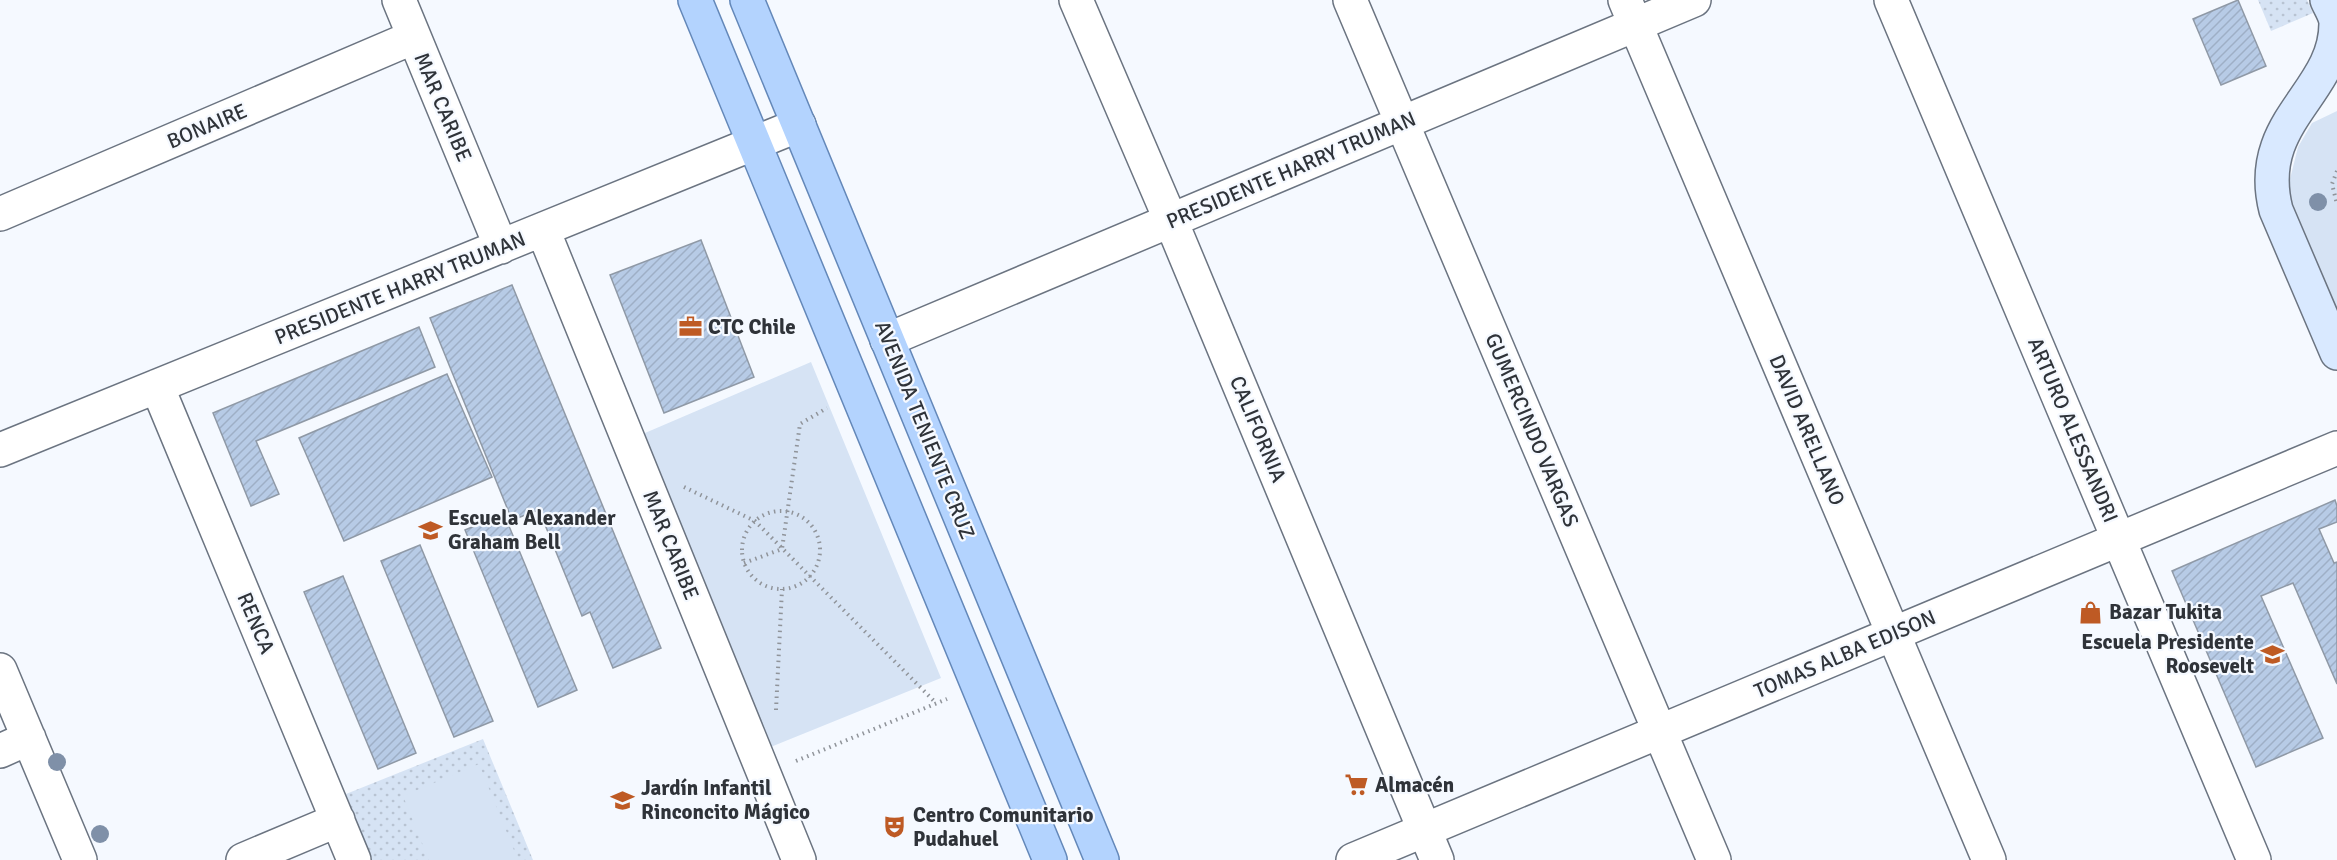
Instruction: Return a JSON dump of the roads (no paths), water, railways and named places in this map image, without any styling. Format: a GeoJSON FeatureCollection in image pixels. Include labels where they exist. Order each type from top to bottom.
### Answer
{"type":"FeatureCollection","features":[{"type":"Feature","properties":{"kind":"main road"},"geometry":{"type":"LineString","coordinates":[[695,0],[1050,860]]}},
{"type":"Feature","properties":{"kind":"main road","name":"AVENIDA TENIENTE CRUZ"},"geometry":{"type":"LineString","coordinates":[[747,0],[1102,860]]}},
{"type":"Feature","properties":{"kind":"street","name":"MAR CARIBE"},"geometry":{"type":"LineString","coordinates":[[399,0],[501,247]]}},
{"type":"Feature","properties":{"kind":"street","name":"CALIFORNIA"},"geometry":{"type":"LineString","coordinates":[[1076,0],[1171,220],[1437,860]]}},
{"type":"Feature","properties":{"kind":"street","name":"GUMERCINDO VARGAS"},"geometry":{"type":"LineString","coordinates":[[1350,0],[1714,860]]}},
{"type":"Feature","properties":{"kind":"street","name":"PRESIDENTE HARRY TRUMAN"},"geometry":{"type":"LineString","coordinates":[[887,340],[1402,123],[1631,12],[1694,0]]}},
{"type":"Feature","properties":{"kind":"street","name":"ARTURO ALESSANDRI"},"geometry":{"type":"LineString","coordinates":[[1891,0],[2254,860]]}},
{"type":"Feature","properties":{"kind":"street","name":"DAVID ARELLANO"},"geometry":{"type":"LineString","coordinates":[[1631,12],[1989,860]]}},
{"type":"Feature","properties":{"kind":"street"},"geometry":{"type":"LineString","coordinates":[[2334,14],[2334,55],[2323,81],[2284,135],[2276,153],[2272,195],[2276,210],[2337,353]]}},
{"type":"Feature","properties":{"kind":"street","name":"BONAIRE"},"geometry":{"type":"LineString","coordinates":[[0,214],[414,37]]}},
{"type":"Feature","properties":{"kind":"street"},"geometry":{"type":"LineString","coordinates":[[2307,102],[2337,84]]}},
{"type":"Feature","properties":{"kind":"street","name":"PRESIDENTE HARRY TRUMAN"},"geometry":{"type":"LineString","coordinates":[[0,450],[799,125]]}},
{"type":"Feature","properties":{"kind":"street","name":"MAR CARIBE"},"geometry":{"type":"LineString","coordinates":[[543,230],[799,860]]}},
{"type":"Feature","properties":{"kind":"street","name":"RENCA"},"geometry":{"type":"LineString","coordinates":[[157,386],[354,860]]}},
{"type":"Feature","properties":{"kind":"street","name":"TOMAS ALBA EDISON"},"geometry":{"type":"LineString","coordinates":[[1353,860],[2337,448]]}},
{"type":"Feature","properties":{"kind":"street"},"geometry":{"type":"LineString","coordinates":[[0,670],[14,745],[80,860]]}},
{"type":"Feature","properties":{"kind":"street"},"geometry":{"type":"LineString","coordinates":[[243,860],[338,820]]}},
{"type":"Feature","properties":{"kind":"place","name":"CTC Chile"},"geometry":{"type":"Point","coordinates":[690,327]}},
{"type":"Feature","properties":{"kind":"place","name":"Escuela Alexander Graham Bell"},"geometry":{"type":"Point","coordinates":[430,530]}},
{"type":"Feature","properties":{"kind":"place","name":"Bazar Tukita"},"geometry":{"type":"Point","coordinates":[2091,612]}},
{"type":"Feature","properties":{"kind":"place","name":"Escuela Presidente Roosevelt"},"geometry":{"type":"Point","coordinates":[2272,654]}},
{"type":"Feature","properties":{"kind":"place","name":"Almacén"},"geometry":{"type":"Point","coordinates":[1357,785]}},
{"type":"Feature","properties":{"kind":"place","name":"Jardín Infantil Rinconcito Mágico"},"geometry":{"type":"Point","coordinates":[623,800]}},
{"type":"Feature","properties":{"kind":"place","name":"Centro Comunitario Pudahuel"},"geometry":{"type":"Point","coordinates":[895,827]}}]}
